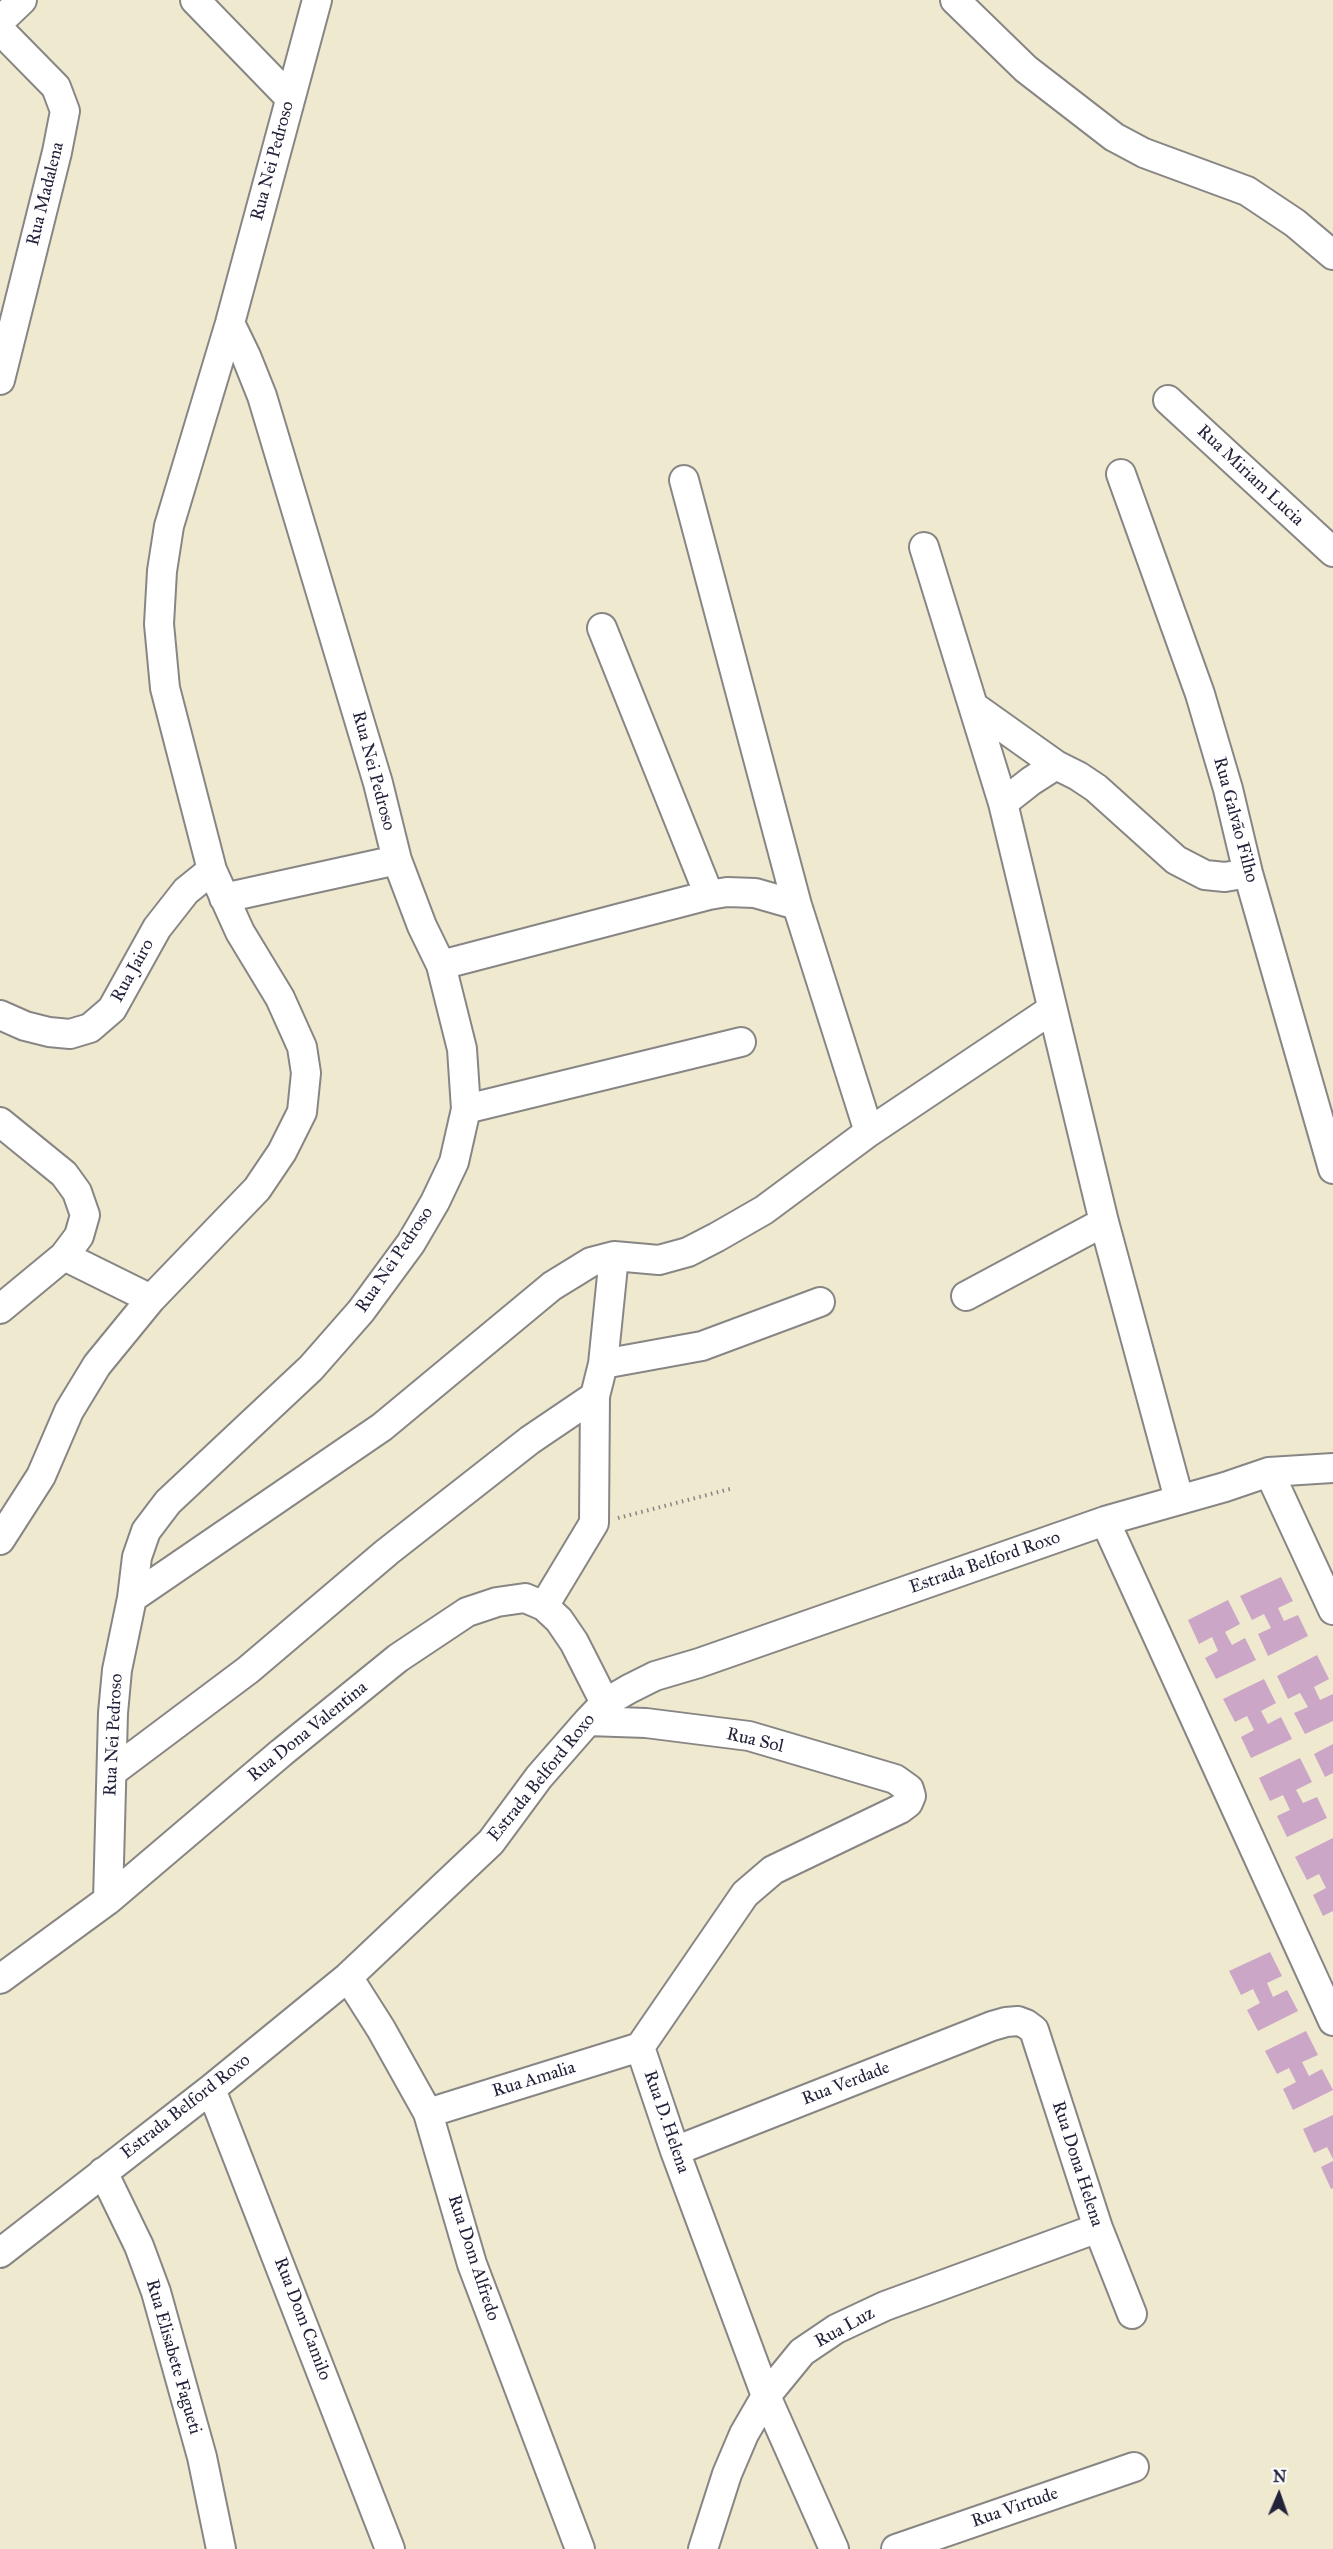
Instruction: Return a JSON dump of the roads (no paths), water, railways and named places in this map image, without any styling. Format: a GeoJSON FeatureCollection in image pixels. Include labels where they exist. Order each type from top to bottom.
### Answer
{"type":"FeatureCollection","features":[{"type":"Feature","properties":{"kind":"street"},"geometry":{"type":"LineString","coordinates":[[0,21],[22,0]]}},
{"type":"Feature","properties":{"kind":"street"},"geometry":{"type":"LineString","coordinates":[[195,0],[290,98]]}},
{"type":"Feature","properties":{"kind":"street","name":"Rua Nei Pedroso"},"geometry":{"type":"LineString","coordinates":[[0,1540],[41,1476],[69,1411],[97,1365],[151,1299],[256,1189],[282,1152],[302,1112],[306,1073],[302,1047],[280,998],[240,932],[212,870],[165,688],[159,624],[162,571],[169,525],[230,323],[317,0]]}},
{"type":"Feature","properties":{"kind":"street"},"geometry":{"type":"LineString","coordinates":[[955,0],[1026,69],[1114,137],[1144,153],[1247,191],[1295,223],[1333,255]]}},
{"type":"Feature","properties":{"kind":"street","name":"Rua Madalena"},"geometry":{"type":"LineString","coordinates":[[0,30],[56,87],[65,111],[57,152],[0,380]]}},
{"type":"Feature","properties":{"kind":"street","name":"Rua Nei Pedroso"},"geometry":{"type":"LineString","coordinates":[[108,1900],[113,1713],[117,1670],[132,1598],[137,1557],[147,1531],[168,1502],[310,1368],[361,1311],[411,1243],[454,1162],[466,1109],[462,1049],[441,965],[422,926],[397,860],[378,783],[262,396],[230,323]]}},
{"type":"Feature","properties":{"kind":"street","name":"Rua Miriam Lucia"},"geometry":{"type":"LineString","coordinates":[[1168,400],[1333,552]]}},
{"type":"Feature","properties":{"kind":"street","name":"Rua Galvão Filho"},"geometry":{"type":"LineString","coordinates":[[1121,474],[1200,694],[1228,789],[1248,873],[1333,1169]]}},
{"type":"Feature","properties":{"kind":"street"},"geometry":{"type":"LineString","coordinates":[[684,480],[797,905],[869,1132]]}},
{"type":"Feature","properties":{"kind":"street"},"geometry":{"type":"LineString","coordinates":[[924,547],[1002,803],[1104,1222],[1179,1499]]}},
{"type":"Feature","properties":{"kind":"street"},"geometry":{"type":"LineString","coordinates":[[602,628],[709,895]]}},
{"type":"Feature","properties":{"kind":"street"},"geometry":{"type":"LineString","coordinates":[[973,706],[1056,765],[1096,788],[1176,860],[1205,875],[1225,878],[1248,873]]}},
{"type":"Feature","properties":{"kind":"street"},"geometry":{"type":"LineString","coordinates":[[1002,803],[1056,765]]}},
{"type":"Feature","properties":{"kind":"street"},"geometry":{"type":"LineString","coordinates":[[224,898],[397,860]]}},
{"type":"Feature","properties":{"kind":"street","name":"Rua Jairo"},"geometry":{"type":"LineString","coordinates":[[0,1015],[25,1026],[49,1032],[70,1034],[90,1028],[112,1009],[157,928],[186,891],[212,870]]}},
{"type":"Feature","properties":{"kind":"street"},"geometry":{"type":"LineString","coordinates":[[441,965],[709,895],[727,892],[755,893],[797,905]]}},
{"type":"Feature","properties":{"kind":"street"},"geometry":{"type":"LineString","coordinates":[[132,1598],[382,1427],[552,1286],[591,1262],[614,1256],[659,1260],[688,1252],[764,1210],[869,1132],[1051,1010]]}},
{"type":"Feature","properties":{"kind":"street"},"geometry":{"type":"LineString","coordinates":[[466,1109],[741,1042]]}},
{"type":"Feature","properties":{"kind":"street"},"geometry":{"type":"LineString","coordinates":[[0,1122],[64,1174],[84,1206],[84,1223],[79,1236],[64,1256],[0,1309]]}},
{"type":"Feature","properties":{"kind":"street"},"geometry":{"type":"LineString","coordinates":[[966,1296],[1104,1222]]}},
{"type":"Feature","properties":{"kind":"street"},"geometry":{"type":"LineString","coordinates":[[64,1256],[151,1299]]}},
{"type":"Feature","properties":{"kind":"street"},"geometry":{"type":"LineString","coordinates":[[596,1712],[574,1642],[560,1620],[544,1606],[594,1523],[595,1396],[603,1364],[614,1256]]}},
{"type":"Feature","properties":{"kind":"street"},"geometry":{"type":"LineString","coordinates":[[603,1364],[702,1346],[820,1302]]}},
{"type":"Feature","properties":{"kind":"street"},"geometry":{"type":"LineString","coordinates":[[112,1772],[248,1670],[387,1552],[530,1440],[595,1396]]}},
{"type":"Feature","properties":{"kind":"street","name":"Estrada Belford Roxo"},"geometry":{"type":"LineString","coordinates":[[0,2253],[212,2089],[348,1977],[491,1842],[539,1777],[596,1712],[655,1676],[699,1663],[1105,1521],[1226,1487],[1269,1472],[1333,1468]]}},
{"type":"Feature","properties":{"kind":"street"},"geometry":{"type":"LineString","coordinates":[[1269,1472],[1333,1610]]}},
{"type":"Feature","properties":{"kind":"street"},"geometry":{"type":"LineString","coordinates":[[1105,1521],[1333,2021]]}},
{"type":"Feature","properties":{"kind":"street","name":"Rua Dona Valentina"},"geometry":{"type":"LineString","coordinates":[[1,1976],[108,1900],[280,1753],[398,1658],[467,1611],[497,1602],[525,1598],[544,1606]]}},
{"type":"Feature","properties":{"kind":"street","name":"Rua Sol"},"geometry":{"type":"LineString","coordinates":[[596,1712],[626,1722],[749,1736],[895,1779],[909,1789],[911,1796]]}},
{"type":"Feature","properties":{"kind":"street","name":"Rua D. Helena"},"geometry":{"type":"LineString","coordinates":[[834,2549],[766,2396],[675,2151],[640,2047],[745,1894],[773,1870],[900,1809],[908,1803],[911,1796]]}},
{"type":"Feature","properties":{"kind":"street","name":"Rua Dom Alfredo"},"geometry":{"type":"LineString","coordinates":[[348,1977],[381,2029],[428,2114],[472,2264],[580,2549]]}},
{"type":"Feature","properties":{"kind":"street","name":"Rua Verdade"},"geometry":{"type":"LineString","coordinates":[[675,2151],[992,2026],[1018,2021]]}},
{"type":"Feature","properties":{"kind":"street","name":"Rua Dona Helena"},"geometry":{"type":"LineString","coordinates":[[1018,2021],[1034,2030],[1098,2228],[1132,2314]]}},
{"type":"Feature","properties":{"kind":"street","name":"Rua Amalia"},"geometry":{"type":"LineString","coordinates":[[428,2114],[640,2047]]}},
{"type":"Feature","properties":{"kind":"street","name":"Rua Dom Camilo"},"geometry":{"type":"LineString","coordinates":[[212,2089],[390,2549]]}},
{"type":"Feature","properties":{"kind":"street","name":"Rua Elisabete Fagueti"},"geometry":{"type":"LineString","coordinates":[[103,2172],[139,2246],[156,2292],[202,2457],[221,2549]]}},
{"type":"Feature","properties":{"kind":"street","name":"Rua Luz"},"geometry":{"type":"LineString","coordinates":[[703,2549],[731,2464],[744,2434],[766,2396],[802,2352],[836,2329],[885,2306],[1098,2228]]}},
{"type":"Feature","properties":{"kind":"street","name":"Rua Virtude"},"geometry":{"type":"LineString","coordinates":[[896,2549],[1134,2467]]}}]}
